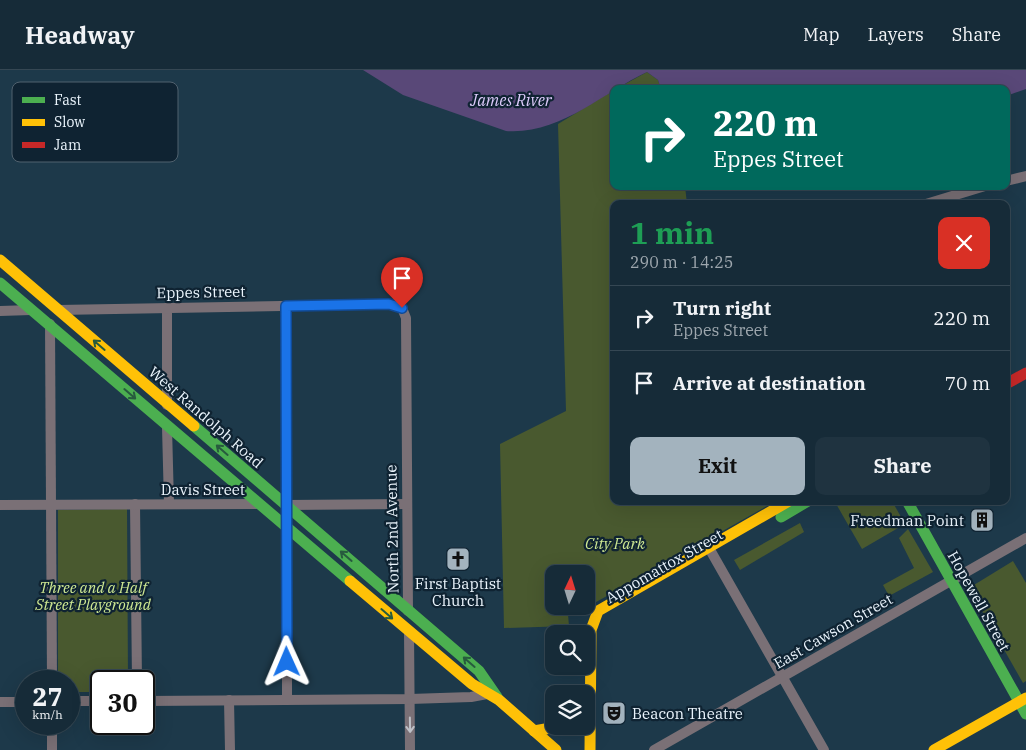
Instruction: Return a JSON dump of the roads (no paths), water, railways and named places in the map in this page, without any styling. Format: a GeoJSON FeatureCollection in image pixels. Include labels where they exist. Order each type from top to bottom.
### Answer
{"type":"FeatureCollection","features":[{"type":"Feature","properties":{"kind":"main road","name":"West Randolph Road"},"geometry":{"type":"LineString","coordinates":[[0,260],[480,671],[493,695]]}},
{"type":"Feature","properties":{"kind":"main road","name":"West Randolph Road"},"geometry":{"type":"LineString","coordinates":[[0,283],[408,632],[493,695],[556,750]]}},
{"type":"Feature","properties":{"kind":"main road"},"geometry":{"type":"LineString","coordinates":[[1010,382],[1026,373]]}},
{"type":"Feature","properties":{"kind":"main road","name":"Appomattox Street"},"geometry":{"type":"LineString","coordinates":[[589,685],[591,630],[606,616],[711,552],[783,505]]}},
{"type":"Feature","properties":{"kind":"main road","name":"Appomattox Street"},"geometry":{"type":"LineString","coordinates":[[711,552],[800,505]]}},
{"type":"Feature","properties":{"kind":"main road","name":"Hopewell Street"},"geometry":{"type":"LineString","coordinates":[[909,505],[951,582],[1022,700],[1026,714]]}},
{"type":"Feature","properties":{"kind":"main road"},"geometry":{"type":"LineString","coordinates":[[934,750],[1022,700]]}},
{"type":"Feature","properties":{"kind":"main road"},"geometry":{"type":"LineString","coordinates":[[534,731],[545,729]]}},
{"type":"Feature","properties":{"kind":"main road"},"geometry":{"type":"LineString","coordinates":[[589,735],[590,750]]}},
{"type":"Feature","properties":{"kind":"street"},"geometry":{"type":"LineString","coordinates":[[1010,180],[1026,176]]}},
{"type":"Feature","properties":{"kind":"street"},"geometry":{"type":"LineString","coordinates":[[939,200],[972,190]]}},
{"type":"Feature","properties":{"kind":"street","name":"Eppes Street"},"geometry":{"type":"LineString","coordinates":[[0,311],[389,304],[402,308]]}},
{"type":"Feature","properties":{"kind":"street"},"geometry":{"type":"LineString","coordinates":[[286,306],[288,700]]}},
{"type":"Feature","properties":{"kind":"street"},"geometry":{"type":"LineString","coordinates":[[167,308],[169,504]]}},
{"type":"Feature","properties":{"kind":"street","name":"North 2nd Avenue"},"geometry":{"type":"LineString","coordinates":[[402,308],[406,318],[410,750]]}},
{"type":"Feature","properties":{"kind":"street"},"geometry":{"type":"LineString","coordinates":[[52,670],[50,325],[58,310]]}},
{"type":"Feature","properties":{"kind":"street"},"geometry":{"type":"LineString","coordinates":[[136,504],[137,670]]}},
{"type":"Feature","properties":{"kind":"street","name":"Davis Street"},"geometry":{"type":"LineString","coordinates":[[0,505],[407,504]]}},
{"type":"Feature","properties":{"kind":"street","name":"East Cawson Street"},"geometry":{"type":"LineString","coordinates":[[654,750],[1026,538]]}},
{"type":"Feature","properties":{"kind":"street"},"geometry":{"type":"LineString","coordinates":[[711,552],[824,750]]}},
{"type":"Feature","properties":{"kind":"street"},"geometry":{"type":"LineString","coordinates":[[155,701],[410,699],[493,695]]}},
{"type":"Feature","properties":{"kind":"street"},"geometry":{"type":"LineString","coordinates":[[229,700],[230,750]]}},
{"type":"Feature","properties":{"kind":"street"},"geometry":{"type":"LineString","coordinates":[[0,702],[15,702]]}},
{"type":"Feature","properties":{"kind":"street"},"geometry":{"type":"LineString","coordinates":[[52,735],[52,750]]}},
{"type":"Feature","properties":{"kind":"water","name":"James River"},"geometry":{"type":"Polygon","coordinates":[[[363,70],[1026,70],[1026,89],[1010,95],[1010,85],[660,85],[658,80],[647,72],[623,85],[610,85],[610,93],[562,120],[526,130],[506,131],[403,95],[363,70]]]}},
{"type":"Feature","properties":{"kind":"place","name":"Freedman Point"},"geometry":{"type":"Point","coordinates":[982,520]}},
{"type":"Feature","properties":{"kind":"place","name":"First Baptist Church"},"geometry":{"type":"Point","coordinates":[458,559]}},
{"type":"Feature","properties":{"kind":"place","name":"Beacon Theatre"},"geometry":{"type":"Point","coordinates":[614,713]}},
{"type":"Feature","properties":{"kind":"park label","name":"City Park"},"geometry":{"type":"Point","coordinates":[615,543]}},
{"type":"Feature","properties":{"kind":"park label","name":"Three and a Half Street Playground"},"geometry":{"type":"Point","coordinates":[93,596]}}]}
